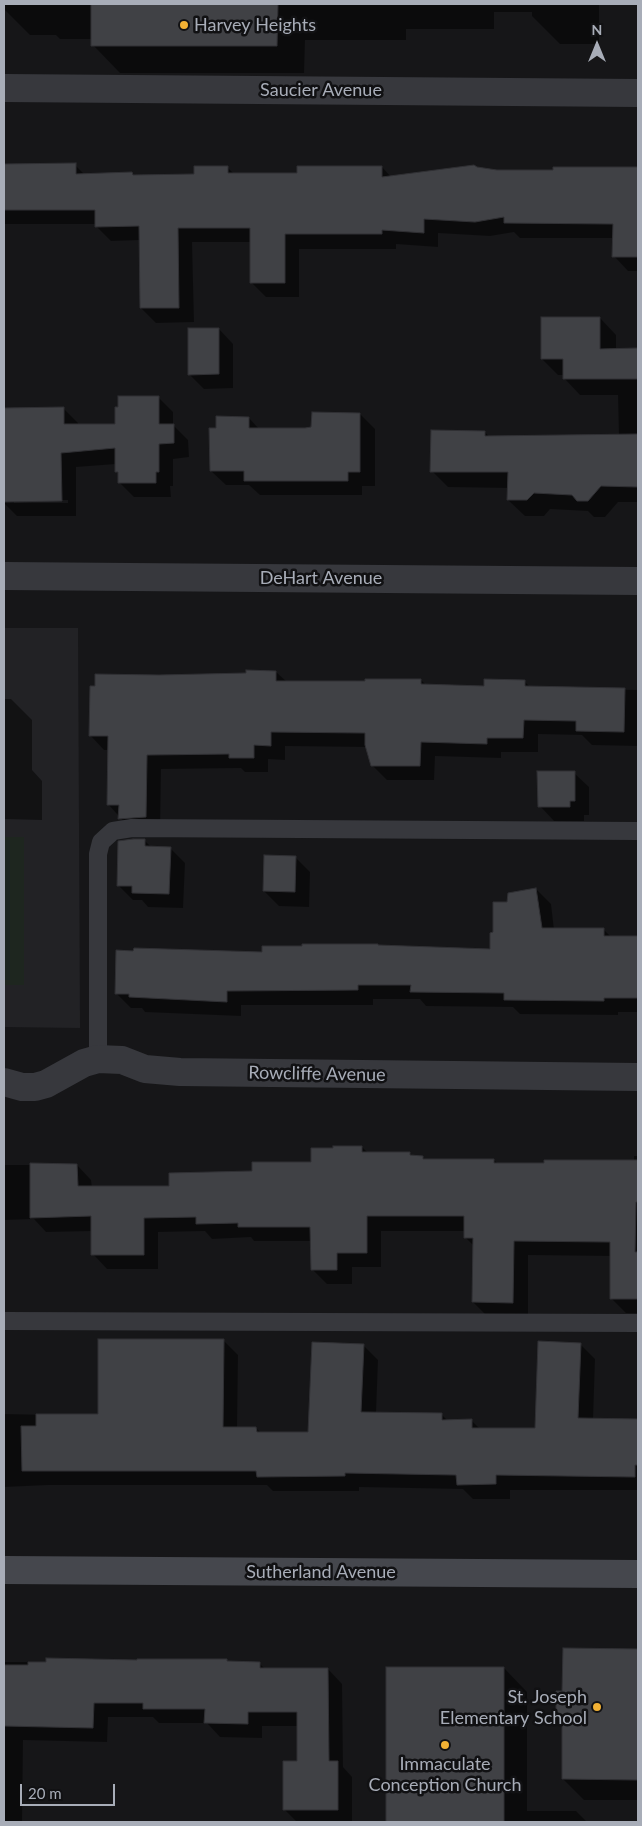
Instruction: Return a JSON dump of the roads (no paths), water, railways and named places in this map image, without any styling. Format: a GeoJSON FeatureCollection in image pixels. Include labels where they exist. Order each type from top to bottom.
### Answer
{"type":"FeatureCollection","features":[{"type":"Feature","properties":{"kind":"street","name":"Saucier Avenue"},"geometry":{"type":"LineString","coordinates":[[4,88],[638,93]]}},
{"type":"Feature","properties":{"kind":"street","name":"DeHart Avenue"},"geometry":{"type":"LineString","coordinates":[[4,576],[638,581]]}},
{"type":"Feature","properties":{"kind":"street","name":"Rowcliffe Avenue"},"geometry":{"type":"LineString","coordinates":[[4,1082],[29,1087],[46,1084],[84,1063],[98,1059],[122,1060],[153,1071],[180,1072],[638,1077]]}},
{"type":"Feature","properties":{"kind":"street","name":"Sutherland Avenue"},"geometry":{"type":"LineString","coordinates":[[4,1570],[638,1574]]}},
{"type":"Feature","properties":{"kind":"lane"},"geometry":{"type":"LineString","coordinates":[[98,1059],[98,854],[101,842],[113,831],[132,828],[638,831]]}},
{"type":"Feature","properties":{"kind":"lane"},"geometry":{"type":"LineString","coordinates":[[4,1321],[638,1323]]}},
{"type":"Feature","properties":{"kind":"place","name":"Harvey Heights"},"geometry":{"type":"Point","coordinates":[184,25]}},
{"type":"Feature","properties":{"kind":"place","name":"St. Joseph Elementary School"},"geometry":{"type":"Point","coordinates":[597,1707]}},
{"type":"Feature","properties":{"kind":"place","name":"Immaculate Conception Church"},"geometry":{"type":"Point","coordinates":[445,1745]}}]}
